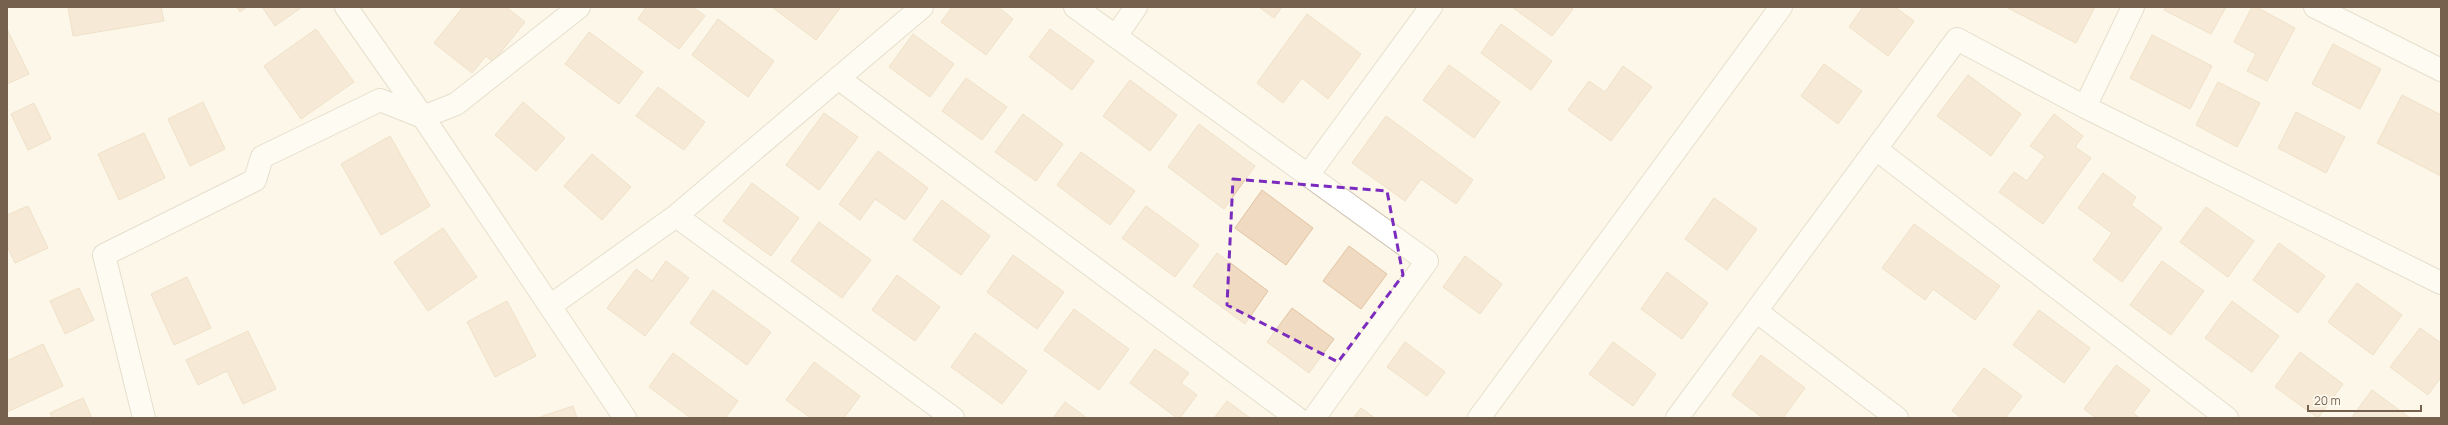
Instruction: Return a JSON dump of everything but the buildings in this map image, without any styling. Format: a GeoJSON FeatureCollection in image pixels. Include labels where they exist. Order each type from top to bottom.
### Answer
{"type":"FeatureCollection","features":[{"type":"Feature","properties":{"kind":"street"},"geometry":{"type":"LineString","coordinates":[[346,7],[423,117],[625,418]]}},
{"type":"Feature","properties":{"kind":"street"},"geometry":{"type":"LineString","coordinates":[[144,418],[104,255],[254,180],[262,157],[380,100],[423,117],[456,104],[579,7]]}},
{"type":"Feature","properties":{"kind":"street"},"geometry":{"type":"LineString","coordinates":[[550,306],[676,216],[922,7]]}},
{"type":"Feature","properties":{"kind":"street"},"geometry":{"type":"LineString","coordinates":[[1075,7],[1427,260],[1314,418]]}},
{"type":"Feature","properties":{"kind":"street"},"geometry":{"type":"LineString","coordinates":[[1116,36],[1136,7]]}},
{"type":"Feature","properties":{"kind":"street"},"geometry":{"type":"LineString","coordinates":[[1308,175],[1431,7]]}},
{"type":"Feature","properties":{"kind":"street"},"geometry":{"type":"LineString","coordinates":[[1479,418],[1781,7]]}},
{"type":"Feature","properties":{"kind":"street"},"geometry":{"type":"LineString","coordinates":[[2085,107],[2133,7]]}},
{"type":"Feature","properties":{"kind":"street"},"geometry":{"type":"LineString","coordinates":[[2315,7],[2441,70]]}},
{"type":"Feature","properties":{"kind":"street"},"geometry":{"type":"LineString","coordinates":[[1677,418],[1957,39],[2085,107],[2441,283]]}},
{"type":"Feature","properties":{"kind":"street"},"geometry":{"type":"LineString","coordinates":[[838,78],[1298,418]]}},
{"type":"Feature","properties":{"kind":"street"},"geometry":{"type":"LineString","coordinates":[[1876,149],[2227,418]]}},
{"type":"Feature","properties":{"kind":"street"},"geometry":{"type":"LineString","coordinates":[[676,216],[953,418]]}},
{"type":"Feature","properties":{"kind":"street"},"geometry":{"type":"LineString","coordinates":[[1756,310],[1897,418]]}},
{"type":"Feature","properties":{"kind":"highlighted area"},"geometry":{"type":"Polygon","coordinates":[[[1233,179],[1387,191],[1403,275],[1338,362],[1227,305],[1233,179]]]}}]}
